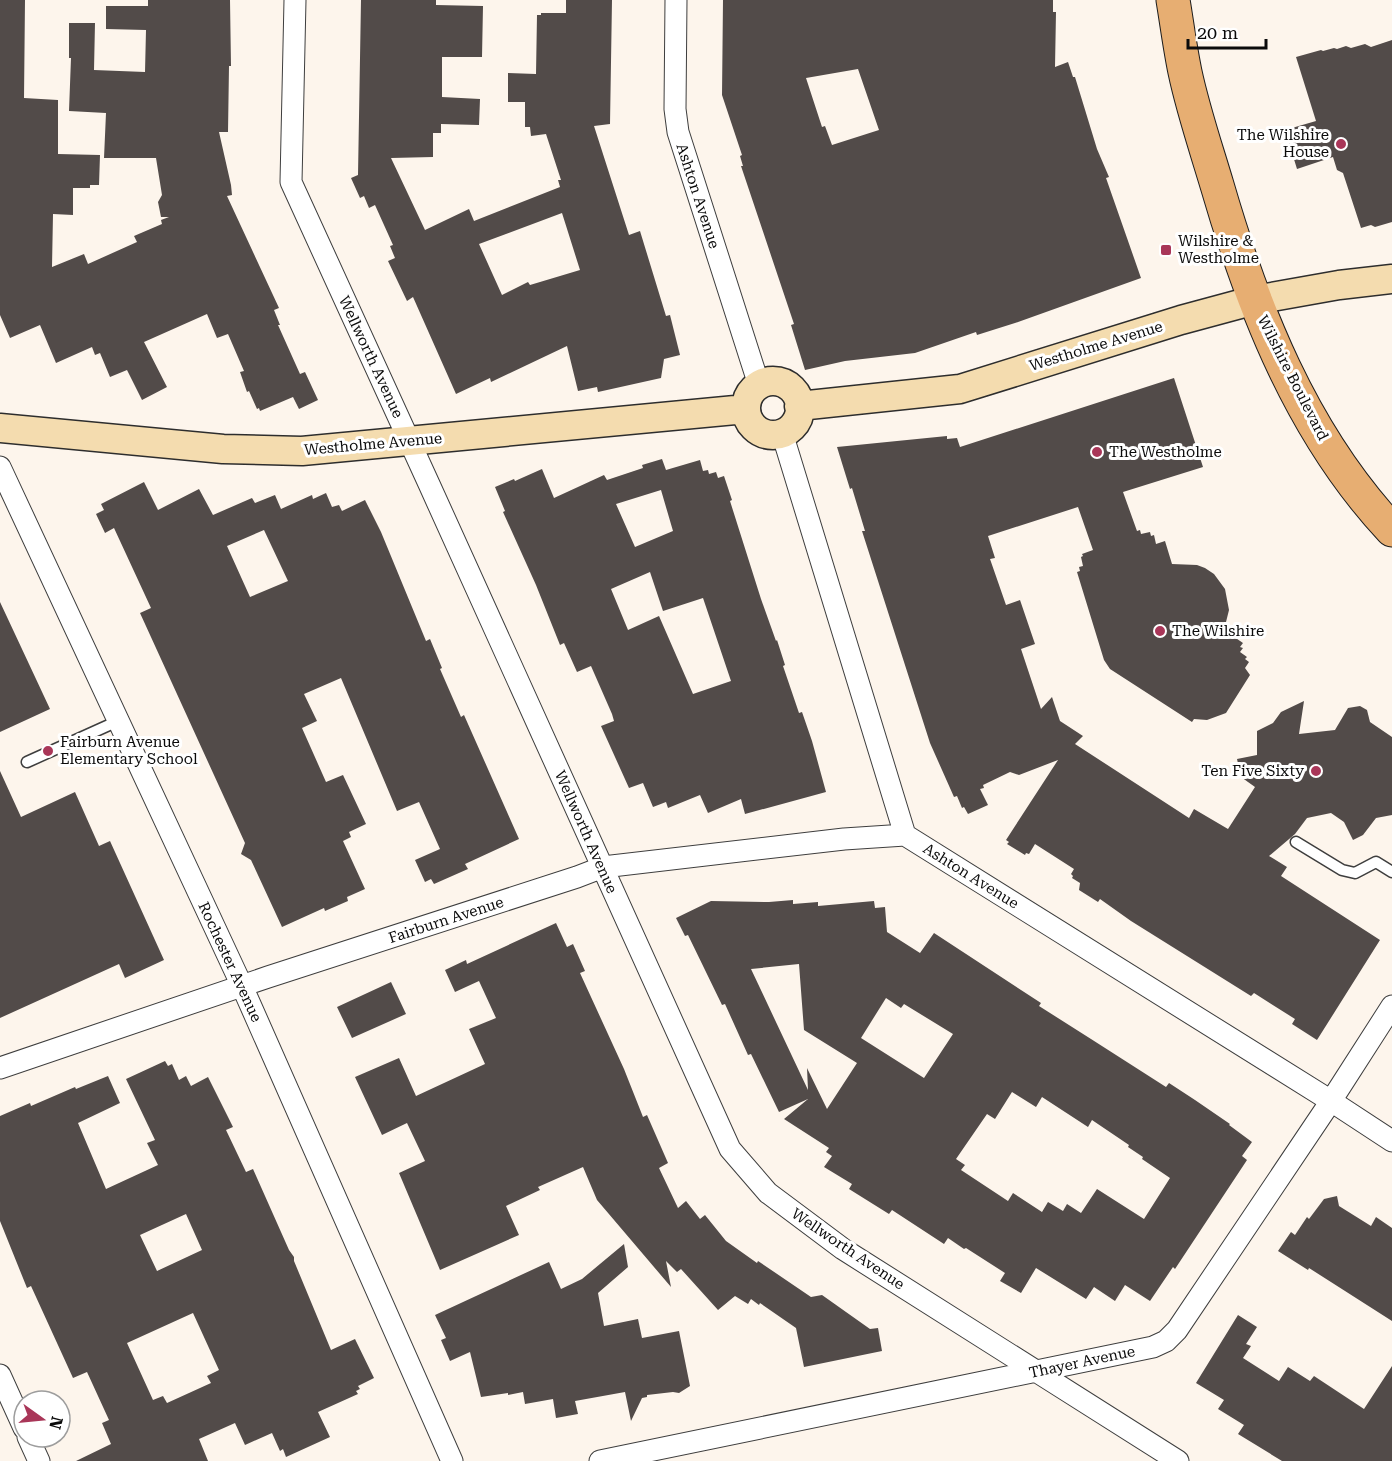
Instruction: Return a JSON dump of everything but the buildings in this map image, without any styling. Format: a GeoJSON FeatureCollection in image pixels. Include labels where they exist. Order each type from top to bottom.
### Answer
{"type":"FeatureCollection","features":[{"type":"Feature","properties":{"kind":"main road","name":"Wilshire Boulevard"},"geometry":{"type":"LineString","coordinates":[[1173,0],[1185,71],[1233,243],[1271,342],[1320,436],[1353,486],[1392,530]]}},
{"type":"Feature","properties":{"kind":"street","name":"Wellworth Avenue"},"geometry":{"type":"LineString","coordinates":[[295,0],[291,182],[730,1149],[768,1193],[843,1249],[1178,1461]]}},
{"type":"Feature","properties":{"kind":"street","name":"Ashton Avenue"},"geometry":{"type":"LineString","coordinates":[[676,0],[675,110],[678,132],[753,397]]}},
{"type":"Feature","properties":{"kind":"street","name":"Westholme Avenue"},"geometry":{"type":"LineString","coordinates":[[799,406],[960,388],[1170,323],[1255,300],[1339,285],[1392,279]]}},
{"type":"Feature","properties":{"kind":"street"},"geometry":{"type":"LineString","coordinates":[[777,381],[786,384],[798,398],[799,406],[797,420],[782,433],[765,434],[758,430],[748,417],[753,397],[777,381]]}},
{"type":"Feature","properties":{"kind":"street","name":"Westholme Avenue"},"geometry":{"type":"LineString","coordinates":[[0,428],[223,449],[290,451],[410,441],[753,397]]}},
{"type":"Feature","properties":{"kind":"street"},"geometry":{"type":"LineString","coordinates":[[782,433],[905,834]]}},
{"type":"Feature","properties":{"kind":"street","name":"Rochester Avenue"},"geometry":{"type":"LineString","coordinates":[[0,467],[242,986],[452,1461]]}},
{"type":"Feature","properties":{"kind":"street","name":"Ashton Avenue"},"geometry":{"type":"LineString","coordinates":[[905,834],[1392,1141]]}},
{"type":"Feature","properties":{"kind":"street","name":"Fairburn Avenue"},"geometry":{"type":"LineString","coordinates":[[0,1068],[603,867],[905,834]]}},
{"type":"Feature","properties":{"kind":"street","name":"Thayer Avenue"},"geometry":{"type":"LineString","coordinates":[[600,1461],[1037,1372],[1153,1347],[1166,1341],[1177,1330],[1392,1006]]}},
{"type":"Feature","properties":{"kind":"street"},"geometry":{"type":"LineString","coordinates":[[0,1376],[12,1402]]}},
{"type":"Feature","properties":{"kind":"lane"},"geometry":{"type":"LineString","coordinates":[[27,762],[118,721]]}},
{"type":"Feature","properties":{"kind":"lane"},"geometry":{"type":"LineString","coordinates":[[1296,842],[1342,870],[1355,873],[1376,862],[1392,872]]}},
{"type":"Feature","properties":{"kind":"place","name":"The Wilshire House"},"geometry":{"type":"Point","coordinates":[1341,144]}},
{"type":"Feature","properties":{"kind":"place","name":"Wilshire & Westholme"},"geometry":{"type":"Point","coordinates":[1166,250]}},
{"type":"Feature","properties":{"kind":"place","name":"The Westholme"},"geometry":{"type":"Point","coordinates":[1097,452]}},
{"type":"Feature","properties":{"kind":"place","name":"The Wilshire"},"geometry":{"type":"Point","coordinates":[1160,631]}},
{"type":"Feature","properties":{"kind":"place","name":"Fairburn Avenue Elementary School"},"geometry":{"type":"Point","coordinates":[48,751]}},
{"type":"Feature","properties":{"kind":"place","name":"Ten Five Sixty"},"geometry":{"type":"Point","coordinates":[1316,771]}}]}
